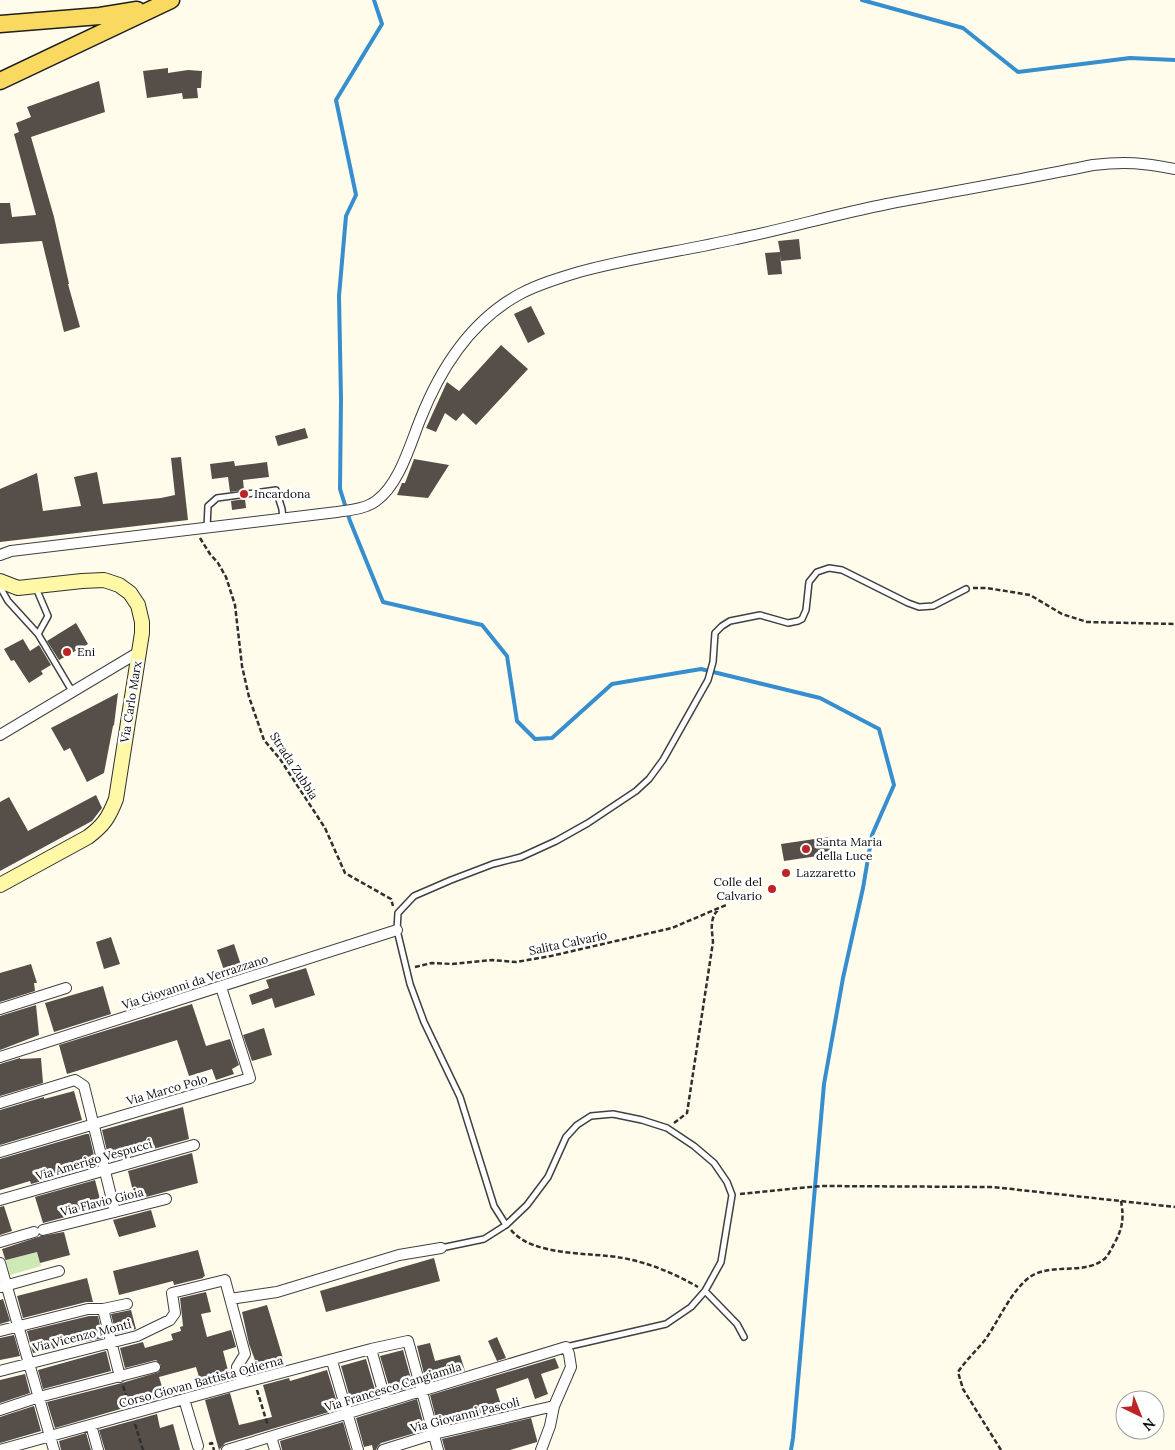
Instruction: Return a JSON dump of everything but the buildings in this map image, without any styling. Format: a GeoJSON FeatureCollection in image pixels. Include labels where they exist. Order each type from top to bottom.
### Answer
{"type":"FeatureCollection","features":[{"type":"Feature","properties":{"kind":"main road"},"geometry":{"type":"LineString","coordinates":[[0,81],[171,0]]}},
{"type":"Feature","properties":{"kind":"main road"},"geometry":{"type":"LineString","coordinates":[[0,24],[100,16],[151,8]]}},
{"type":"Feature","properties":{"kind":"main road","name":"Via Carlo Marx"},"geometry":{"type":"LineString","coordinates":[[0,581],[18,588],[104,580],[119,585],[130,594],[138,605],[142,622],[116,799],[109,817],[101,827],[88,837],[0,885]]}},
{"type":"Feature","properties":{"kind":"street"},"geometry":{"type":"LineString","coordinates":[[0,555],[11,551],[359,509],[376,501],[389,487],[406,458],[420,418],[445,367],[466,337],[493,312],[520,294],[552,280],[611,263],[735,240],[886,204],[1093,165],[1119,162],[1142,163],[1175,169]]}},
{"type":"Feature","properties":{"kind":"street"},"geometry":{"type":"LineString","coordinates":[[0,735],[139,652]]}},
{"type":"Feature","properties":{"kind":"street","name":"Via Giovanni da Verrazzano"},"geometry":{"type":"LineString","coordinates":[[0,1057],[398,930]]}},
{"type":"Feature","properties":{"kind":"street","name":"Via Marco Polo"},"geometry":{"type":"LineString","coordinates":[[0,1152],[250,1078],[221,987]]}},
{"type":"Feature","properties":{"kind":"street"},"geometry":{"type":"LineString","coordinates":[[0,1009],[66,988]]}},
{"type":"Feature","properties":{"kind":"street"},"geometry":{"type":"LineString","coordinates":[[0,1103],[76,1080],[84,1086],[115,1212]]}},
{"type":"Feature","properties":{"kind":"street","name":"Via Amerigo Vespucci"},"geometry":{"type":"LineString","coordinates":[[0,1200],[194,1145]]}},
{"type":"Feature","properties":{"kind":"street","name":"Via Flavio Gioia"},"geometry":{"type":"LineString","coordinates":[[0,1242],[166,1199]]}},
{"type":"Feature","properties":{"kind":"street"},"geometry":{"type":"LineString","coordinates":[[242,1383],[237,1367],[245,1354],[230,1299],[277,1292],[399,1255],[441,1248]]}},
{"type":"Feature","properties":{"kind":"street"},"geometry":{"type":"LineString","coordinates":[[0,1264],[3,1287],[30,1363],[54,1450]]}},
{"type":"Feature","properties":{"kind":"street"},"geometry":{"type":"LineString","coordinates":[[3,1287],[59,1271]]}},
{"type":"Feature","properties":{"kind":"street","name":"Via Vicenzo Monti"},"geometry":{"type":"LineString","coordinates":[[0,1371],[137,1336],[170,1320],[175,1313],[172,1293],[226,1280],[230,1299]]}},
{"type":"Feature","properties":{"kind":"street"},"geometry":{"type":"LineString","coordinates":[[0,1331],[88,1309],[103,1309],[127,1304]]}},
{"type":"Feature","properties":{"kind":"street"},"geometry":{"type":"LineString","coordinates":[[103,1309],[120,1377]]}},
{"type":"Feature","properties":{"kind":"street","name":"Corso Giovan Battista Odierna"},"geometry":{"type":"LineString","coordinates":[[6,1449],[49,1435],[242,1383],[370,1349],[408,1341],[422,1392]]}},
{"type":"Feature","properties":{"kind":"street"},"geometry":{"type":"LineString","coordinates":[[539,1449],[550,1426],[554,1406],[571,1367],[566,1347]]}},
{"type":"Feature","properties":{"kind":"street","name":"Via Francesco Cangiamila"},"geometry":{"type":"LineString","coordinates":[[227,1450],[566,1347]]}},
{"type":"Feature","properties":{"kind":"street"},"geometry":{"type":"LineString","coordinates":[[370,1349],[386,1402]]}},
{"type":"Feature","properties":{"kind":"street"},"geometry":{"type":"LineString","coordinates":[[332,1360],[358,1450]]}},
{"type":"Feature","properties":{"kind":"street"},"geometry":{"type":"LineString","coordinates":[[0,1410],[39,1397],[155,1367]]}},
{"type":"Feature","properties":{"kind":"street"},"geometry":{"type":"LineString","coordinates":[[422,1392],[438,1450]]}},
{"type":"Feature","properties":{"kind":"street"},"geometry":{"type":"LineString","coordinates":[[184,1399],[198,1446]]}},
{"type":"Feature","properties":{"kind":"street","name":"Via Giovanni Pascoli"},"geometry":{"type":"LineString","coordinates":[[383,1450],[434,1434],[554,1406]]}},
{"type":"Feature","properties":{"kind":"street"},"geometry":{"type":"LineString","coordinates":[[91,1425],[98,1450]]}},
{"type":"Feature","properties":{"kind":"street"},"geometry":{"type":"LineString","coordinates":[[271,1437],[275,1450]]}},
{"type":"Feature","properties":{"kind":"lane"},"geometry":{"type":"LineString","coordinates":[[203,529],[208,506],[217,498],[276,490],[283,519]]}},
{"type":"Feature","properties":{"kind":"lane"},"geometry":{"type":"LineString","coordinates":[[506,1225],[494,1206],[460,1097],[424,1022],[410,984],[398,930],[398,913],[414,896],[493,864],[521,857],[556,841],[588,823],[636,791],[663,760],[708,680],[715,633],[730,621],[760,615],[788,623],[798,622],[802,619],[806,610],[809,582],[822,569],[836,568],[842,570],[908,603],[920,607],[933,606],[966,589]]}},
{"type":"Feature","properties":{"kind":"lane"},"geometry":{"type":"LineString","coordinates":[[0,587],[8,601],[38,634],[73,692]]}},
{"type":"Feature","properties":{"kind":"lane"},"geometry":{"type":"LineString","coordinates":[[36,587],[48,616],[38,634]]}},
{"type":"Feature","properties":{"kind":"lane"},"geometry":{"type":"LineString","coordinates":[[441,1248],[484,1239],[506,1225],[527,1205],[548,1177],[566,1137],[577,1125],[591,1116],[613,1114],[642,1120],[667,1128],[694,1146],[714,1163],[727,1182],[732,1195],[721,1262],[705,1291],[691,1306],[666,1324],[566,1347]]}},
{"type":"Feature","properties":{"kind":"lane"},"geometry":{"type":"LineString","coordinates":[[705,1291],[737,1324],[744,1337]]}},
{"type":"Feature","properties":{"kind":"path","name":"Strada Zubbia"},"geometry":{"type":"LineString","coordinates":[[203,529],[200,538],[226,576],[235,605],[242,666],[249,697],[264,740],[280,759],[325,828],[345,873],[391,899],[393,907]]}},
{"type":"Feature","properties":{"kind":"path"},"geometry":{"type":"LineString","coordinates":[[966,589],[988,588],[1030,595],[1062,614],[1087,622],[1175,624]]}},
{"type":"Feature","properties":{"kind":"path","name":"Salita Calvario"},"geometry":{"type":"LineString","coordinates":[[407,968],[432,963],[452,964],[492,960],[516,962],[551,956],[672,928],[726,905],[716,910],[711,922],[713,942],[688,1113],[667,1128]]}},
{"type":"Feature","properties":{"kind":"path"},"geometry":{"type":"LineString","coordinates":[[732,1195],[821,1186],[993,1187],[1175,1207]]}},
{"type":"Feature","properties":{"kind":"path"},"geometry":{"type":"LineString","coordinates":[[1001,1450],[963,1389],[958,1372],[984,1340],[1011,1297],[1028,1278],[1043,1272],[1090,1266],[1104,1260],[1116,1241],[1124,1218],[1121,1200]]}},
{"type":"Feature","properties":{"kind":"path"},"geometry":{"type":"LineString","coordinates":[[506,1225],[515,1236],[545,1250],[625,1258],[673,1273],[705,1291]]}},
{"type":"Feature","properties":{"kind":"path"},"geometry":{"type":"LineString","coordinates":[[120,1377],[144,1450]]}},
{"type":"Feature","properties":{"kind":"path"},"geometry":{"type":"LineString","coordinates":[[254,1380],[264,1414]]}},
{"type":"Feature","properties":{"kind":"green space"},"geometry":{"type":"Polygon","coordinates":[[[37,1252],[41,1266],[10,1275],[6,1260],[37,1252]]]}},
{"type":"Feature","properties":{"kind":"waterway"},"geometry":{"type":"LineString","coordinates":[[374,0],[382,24],[336,100],[356,195],[346,216],[339,296],[340,489],[350,521],[383,602],[482,625],[507,656],[517,721],[535,739],[552,738],[612,684],[701,669],[820,698],[879,729],[894,785],[872,835],[824,1084],[791,1450]]}},
{"type":"Feature","properties":{"kind":"waterway"},"geometry":{"type":"LineString","coordinates":[[862,0],[963,28],[1018,72],[1130,58],[1175,60]]}},
{"type":"Feature","properties":{"kind":"place","name":"Incardona"},"geometry":{"type":"Point","coordinates":[244,494]}},
{"type":"Feature","properties":{"kind":"place","name":"Eni"},"geometry":{"type":"Point","coordinates":[67,652]}},
{"type":"Feature","properties":{"kind":"place","name":"Santa Maria della Luce"},"geometry":{"type":"Point","coordinates":[806,849]}},
{"type":"Feature","properties":{"kind":"place","name":"Lazzaretto"},"geometry":{"type":"Point","coordinates":[786,873]}},
{"type":"Feature","properties":{"kind":"place","name":"Colle del Calvario"},"geometry":{"type":"Point","coordinates":[772,889]}}]}
